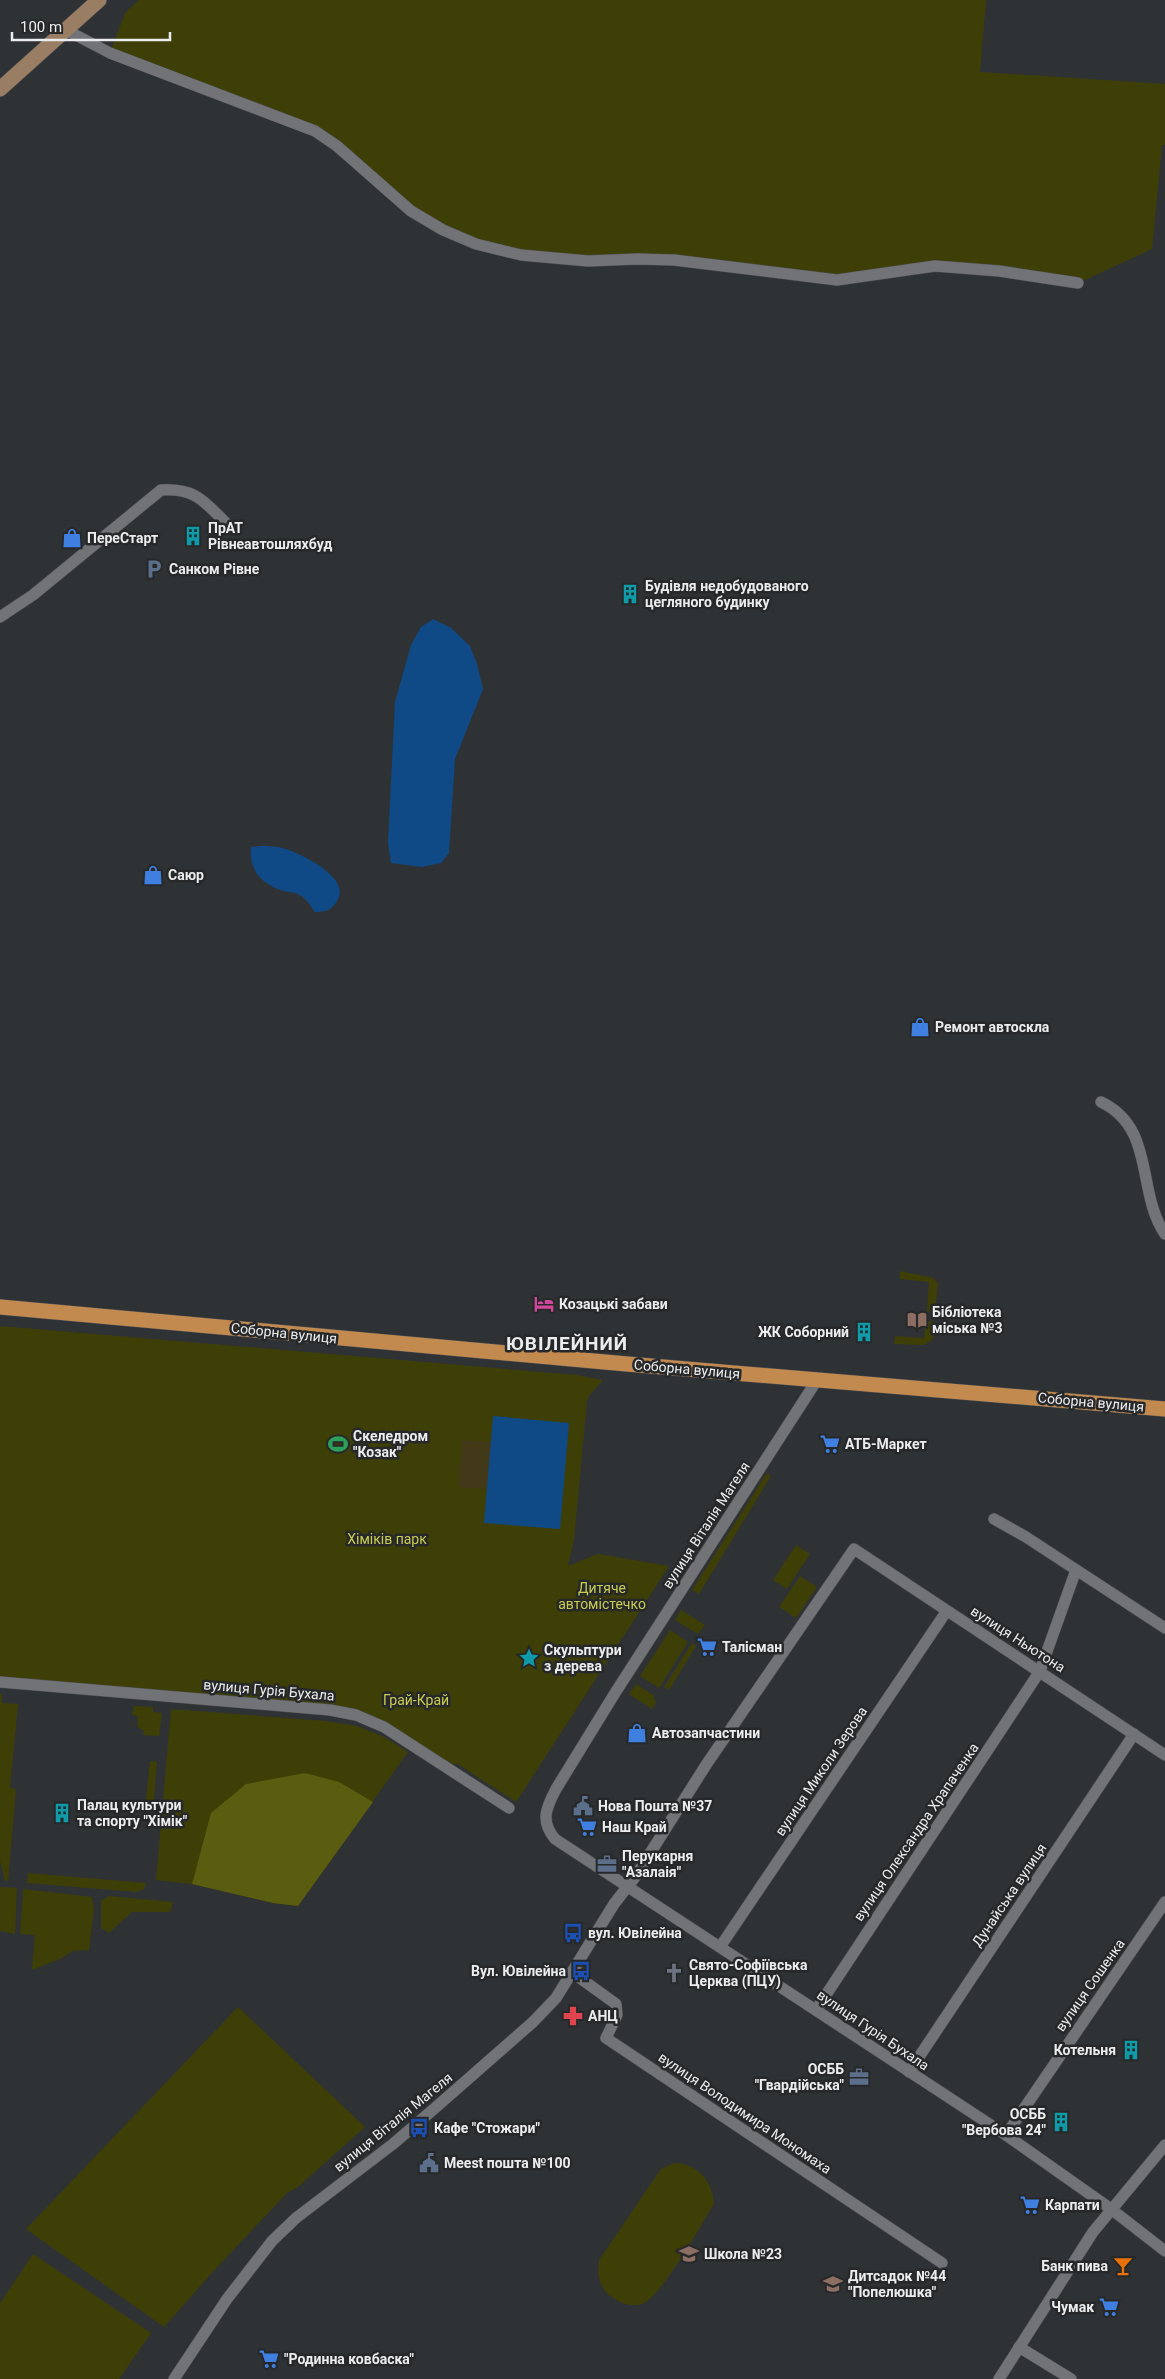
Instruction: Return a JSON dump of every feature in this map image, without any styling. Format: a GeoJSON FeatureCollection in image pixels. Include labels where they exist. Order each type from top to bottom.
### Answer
{"type":"FeatureCollection","features":[{"type":"Feature","properties":{"kind":"main road"},"geometry":{"type":"LineString","coordinates":[[0,90],[99,0]]}},
{"type":"Feature","properties":{"kind":"main road","name":"Соборна вулиця"},"geometry":{"type":"LineString","coordinates":[[0,1307],[817,1380],[1165,1408]]}},
{"type":"Feature","properties":{"kind":"street"},"geometry":{"type":"LineString","coordinates":[[66,30],[110,52],[315,132],[337,146],[411,211],[443,230],[476,244],[521,255],[588,262],[637,259],[674,260],[837,280],[935,266],[999,271],[1078,283]]}},
{"type":"Feature","properties":{"kind":"street"},"geometry":{"type":"LineString","coordinates":[[0,617],[33,595],[161,490],[178,489],[196,494],[230,527]]}},
{"type":"Feature","properties":{"kind":"street"},"geometry":{"type":"LineString","coordinates":[[1100,1102],[1111,1107],[1123,1119],[1140,1146],[1155,1217],[1165,1234]]}},
{"type":"Feature","properties":{"kind":"street","name":"вулиця Віталія Магеля"},"geometry":{"type":"LineString","coordinates":[[545,1816],[556,1789],[615,1694],[817,1380]]}},
{"type":"Feature","properties":{"kind":"street"},"geometry":{"type":"LineString","coordinates":[[994,1519],[1026,1537],[1165,1628]]}},
{"type":"Feature","properties":{"kind":"street","name":"вулиця Віталія Магеля"},"geometry":{"type":"LineString","coordinates":[[174,2379],[227,2299],[272,2241],[296,2218],[393,2144],[436,2108],[533,2022],[556,1998],[614,1904],[628,1886],[706,1765],[854,1549]]}},
{"type":"Feature","properties":{"kind":"street","name":"вулиця Ньютона"},"geometry":{"type":"LineString","coordinates":[[854,1549],[946,1612],[1040,1671],[1165,1755]]}},
{"type":"Feature","properties":{"kind":"street","name":"вулиця Олександра Храпаченка"},"geometry":{"type":"LineString","coordinates":[[816,2010],[1040,1671],[1076,1570]]}},
{"type":"Feature","properties":{"kind":"street","name":"вулиця Миколи Зерова"},"geometry":{"type":"LineString","coordinates":[[720,1947],[946,1612]]}},
{"type":"Feature","properties":{"kind":"street","name":"вулиця Гурія Бухала"},"geometry":{"type":"LineString","coordinates":[[0,1682],[330,1710],[356,1715],[384,1727],[509,1808]]}},
{"type":"Feature","properties":{"kind":"street","name":"Дунайська вулиця"},"geometry":{"type":"LineString","coordinates":[[909,2072],[1134,1734]]}},
{"type":"Feature","properties":{"kind":"street","name":"вулиця Гурія Бухала"},"geometry":{"type":"LineString","coordinates":[[545,1816],[548,1830],[556,1839],[1006,2135],[1111,2209],[1165,2251]]}},
{"type":"Feature","properties":{"kind":"street","name":"вулиця Сошенка"},"geometry":{"type":"LineString","coordinates":[[1006,2135],[1165,1902]]}},
{"type":"Feature","properties":{"kind":"street","name":"вулиця Володимира Мономаха"},"geometry":{"type":"LineString","coordinates":[[573,1973],[616,2004],[617,2015],[606,2038],[942,2262]]}},
{"type":"Feature","properties":{"kind":"street"},"geometry":{"type":"LineString","coordinates":[[999,2379],[1093,2232],[1165,2145]]}},
{"type":"Feature","properties":{"kind":"street"},"geometry":{"type":"LineString","coordinates":[[1019,2347],[1071,2379]]}},
{"type":"Feature","properties":{"kind":"green space"},"geometry":{"type":"Polygon","coordinates":[[[139,0],[986,0],[980,72],[1165,84],[1165,145],[1162,145],[1152,249],[1078,283],[935,266],[837,280],[674,260],[521,255],[443,230],[337,146],[110,53],[125,13],[139,0]]]}},
{"type":"Feature","properties":{"kind":"green space"},"geometry":{"type":"Polygon","coordinates":[[[900,1271],[934,1278],[938,1284],[935,1312],[927,1311],[929,1282],[900,1279],[900,1271]]]}},
{"type":"Feature","properties":{"kind":"green space"},"geometry":{"type":"Polygon","coordinates":[[[926,1321],[935,1322],[933,1339],[924,1345],[894,1344],[895,1336],[924,1338],[926,1321]]]}},
{"type":"Feature","properties":{"kind":"green space","name":"Хіміків парк"},"geometry":{"type":"Polygon","coordinates":[[[0,1326],[577,1375],[603,1380],[587,1401],[574,1540],[568,1566],[598,1554],[669,1566],[516,1802],[456,1763],[451,1770],[356,1715],[0,1682],[0,1326]]]}},
{"type":"Feature","properties":{"kind":"green space"},"geometry":{"type":"Polygon","coordinates":[[[767,1473],[771,1476],[699,1594],[692,1590],[767,1473]]]}},
{"type":"Feature","properties":{"kind":"green space"},"geometry":{"type":"Polygon","coordinates":[[[796,1545],[810,1554],[787,1589],[773,1580],[796,1545]]]}},
{"type":"Feature","properties":{"kind":"green space"},"geometry":{"type":"Polygon","coordinates":[[[800,1576],[817,1587],[796,1618],[779,1607],[800,1576]]]}},
{"type":"Feature","properties":{"kind":"green space"},"geometry":{"type":"Polygon","coordinates":[[[681,1610],[705,1625],[698,1634],[675,1620],[681,1610]]]}},
{"type":"Feature","properties":{"kind":"green space"},"geometry":{"type":"Polygon","coordinates":[[[670,1630],[688,1642],[659,1688],[640,1676],[670,1630]]]}},
{"type":"Feature","properties":{"kind":"green space"},"geometry":{"type":"Polygon","coordinates":[[[692,1643],[696,1646],[669,1690],[664,1687],[692,1643]]]}},
{"type":"Feature","properties":{"kind":"green space"},"geometry":{"type":"Polygon","coordinates":[[[636,1684],[655,1696],[653,1699],[657,1701],[652,1709],[629,1694],[636,1684]]]}},
{"type":"Feature","properties":{"kind":"green space"},"geometry":{"type":"Polygon","coordinates":[[[0,1694],[2,1694],[2,1703],[18,1704],[10,1788],[16,1789],[8,1881],[5,1881],[0,1861],[0,1694]]]}},
{"type":"Feature","properties":{"kind":"green space"},"geometry":{"type":"Polygon","coordinates":[[[134,1706],[153,1707],[153,1712],[162,1713],[159,1736],[143,1735],[144,1731],[137,1726],[138,1716],[132,1715],[134,1706]]]}},
{"type":"Feature","properties":{"kind":"green space"},"geometry":{"type":"Polygon","coordinates":[[[171,1709],[325,1721],[357,1726],[384,1737],[408,1752],[298,1906],[273,1903],[192,1884],[156,1880],[171,1709]]]}},
{"type":"Feature","properties":{"kind":"green space"},"geometry":{"type":"Polygon","coordinates":[[[150,1761],[157,1762],[154,1800],[146,1800],[150,1761]]]}},
{"type":"Feature","properties":{"kind":"green space"},"geometry":{"type":"Polygon","coordinates":[[[28,1873],[146,1883],[144,1889],[137,1892],[27,1883],[28,1873]]]}},
{"type":"Feature","properties":{"kind":"green space"},"geometry":{"type":"Polygon","coordinates":[[[0,1887],[17,1888],[15,1934],[0,1931],[0,1887]]]}},
{"type":"Feature","properties":{"kind":"green space"},"geometry":{"type":"Polygon","coordinates":[[[23,1889],[92,1897],[94,1909],[89,1950],[73,1951],[60,1959],[32,1970],[35,1935],[20,1934],[23,1889]]]}},
{"type":"Feature","properties":{"kind":"green space"},"geometry":{"type":"Polygon","coordinates":[[[109,1896],[173,1902],[170,1912],[132,1912],[109,1933],[101,1928],[101,1901],[109,1896]]]}},
{"type":"Feature","properties":{"kind":"green space"},"geometry":{"type":"Polygon","coordinates":[[[238,2007],[365,2127],[298,2187],[287,2193],[164,2327],[26,2229],[238,2007]]]}},
{"type":"Feature","properties":{"kind":"green space"},"geometry":{"type":"Polygon","coordinates":[[[674,2163],[683,2164],[697,2170],[702,2175],[713,2195],[714,2203],[671,2274],[651,2298],[640,2304],[623,2303],[604,2290],[598,2271],[599,2260],[661,2169],[674,2163]]]}},
{"type":"Feature","properties":{"kind":"green space"},"geometry":{"type":"Polygon","coordinates":[[[33,2254],[151,2333],[119,2379],[0,2379],[0,2303],[33,2254]]]}},
{"type":"Feature","properties":{"kind":"shaded area"},"geometry":{"type":"Polygon","coordinates":[[[305,1773],[339,1782],[373,1802],[298,1906],[273,1903],[192,1884],[211,1813],[246,1784],[305,1773]]]}},
{"type":"Feature","properties":{"kind":"sand"},"geometry":{"type":"Polygon","coordinates":[[[462,1440],[491,1442],[487,1489],[458,1487],[462,1440]]]}},
{"type":"Feature","properties":{"kind":"water"},"geometry":{"type":"Polygon","coordinates":[[[433,619],[451,628],[470,646],[483,689],[455,759],[449,853],[441,863],[422,867],[391,863],[388,843],[395,702],[411,645],[421,627],[433,619]]]}},
{"type":"Feature","properties":{"kind":"water"},"geometry":{"type":"Polygon","coordinates":[[[251,847],[286,849],[303,856],[324,869],[338,884],[340,892],[333,907],[322,912],[315,912],[301,896],[275,888],[262,880],[254,869],[251,855],[251,847]]]}},
{"type":"Feature","properties":{"kind":"water"},"geometry":{"type":"Polygon","coordinates":[[[493,1416],[569,1423],[560,1529],[484,1523],[493,1416]]]}},
{"type":"Feature","properties":{"kind":"place","name":"ПрАТ Рівнеавтошляхбуд"},"geometry":{"type":"Point","coordinates":[193,536]}},
{"type":"Feature","properties":{"kind":"place","name":"ПереСтарт"},"geometry":{"type":"Point","coordinates":[72,538]}},
{"type":"Feature","properties":{"kind":"place","name":"Санком Рівне"},"geometry":{"type":"Point","coordinates":[154,569]}},
{"type":"Feature","properties":{"kind":"place","name":"Будівля недобудованого цегляного будинку"},"geometry":{"type":"Point","coordinates":[630,594]}},
{"type":"Feature","properties":{"kind":"place","name":"Саюр"},"geometry":{"type":"Point","coordinates":[153,875]}},
{"type":"Feature","properties":{"kind":"place","name":"Ремонт автоскла"},"geometry":{"type":"Point","coordinates":[920,1027]}},
{"type":"Feature","properties":{"kind":"place","name":"Козацькі забави"},"geometry":{"type":"Point","coordinates":[544,1304]}},
{"type":"Feature","properties":{"kind":"place","name":"Бібліотека міська №3"},"geometry":{"type":"Point","coordinates":[917,1320]}},
{"type":"Feature","properties":{"kind":"place","name":"ЖК Соборний"},"geometry":{"type":"Point","coordinates":[864,1332]}},
{"type":"Feature","properties":{"kind":"place","name":"Скеледром \"Козак\""},"geometry":{"type":"Point","coordinates":[338,1444]}},
{"type":"Feature","properties":{"kind":"place","name":"АТБ-Маркет"},"geometry":{"type":"Point","coordinates":[830,1444]}},
{"type":"Feature","properties":{"kind":"place","name":"Талісман"},"geometry":{"type":"Point","coordinates":[707,1647]}},
{"type":"Feature","properties":{"kind":"place","name":"Скульптури з дерева"},"geometry":{"type":"Point","coordinates":[529,1658]}},
{"type":"Feature","properties":{"kind":"place","name":"Автозапчастини"},"geometry":{"type":"Point","coordinates":[637,1733]}},
{"type":"Feature","properties":{"kind":"place","name":"Нова Пошта №37"},"geometry":{"type":"Point","coordinates":[583,1806]}},
{"type":"Feature","properties":{"kind":"place","name":"Палац культури та спорту \"Хімік\""},"geometry":{"type":"Point","coordinates":[62,1813]}},
{"type":"Feature","properties":{"kind":"place","name":"Наш Край"},"geometry":{"type":"Point","coordinates":[587,1827]}},
{"type":"Feature","properties":{"kind":"place","name":"Перукарня \"Азалаія\""},"geometry":{"type":"Point","coordinates":[607,1864]}},
{"type":"Feature","properties":{"kind":"place","name":"вул. Ювілейна"},"geometry":{"type":"Point","coordinates":[573,1933]}},
{"type":"Feature","properties":{"kind":"place","name":"Вул. Ювілейна"},"geometry":{"type":"Point","coordinates":[581,1971]}},
{"type":"Feature","properties":{"kind":"place","name":"Свято-Софіївська Церква (ПЦУ)"},"geometry":{"type":"Point","coordinates":[674,1973]}},
{"type":"Feature","properties":{"kind":"place","name":"АНЦ"},"geometry":{"type":"Point","coordinates":[573,2016]}},
{"type":"Feature","properties":{"kind":"place","name":"Котельня"},"geometry":{"type":"Point","coordinates":[1131,2050]}},
{"type":"Feature","properties":{"kind":"place","name":"ОСББ \"Гвардійська\""},"geometry":{"type":"Point","coordinates":[859,2077]}},
{"type":"Feature","properties":{"kind":"place","name":"ОСББ \"Вербова 24\""},"geometry":{"type":"Point","coordinates":[1061,2122]}},
{"type":"Feature","properties":{"kind":"place","name":"Кафе \"Стожари\""},"geometry":{"type":"Point","coordinates":[419,2128]}},
{"type":"Feature","properties":{"kind":"place","name":"Meest пошта №100"},"geometry":{"type":"Point","coordinates":[429,2163]}},
{"type":"Feature","properties":{"kind":"place","name":"Карпати"},"geometry":{"type":"Point","coordinates":[1030,2205]}},
{"type":"Feature","properties":{"kind":"place","name":"Школа №23"},"geometry":{"type":"Point","coordinates":[689,2254]}},
{"type":"Feature","properties":{"kind":"place","name":"Банк пива"},"geometry":{"type":"Point","coordinates":[1123,2266]}},
{"type":"Feature","properties":{"kind":"place","name":"Дитсадок №44 \"Попелюшка\""},"geometry":{"type":"Point","coordinates":[833,2284]}},
{"type":"Feature","properties":{"kind":"place","name":"Чумак"},"geometry":{"type":"Point","coordinates":[1109,2307]}},
{"type":"Feature","properties":{"kind":"place","name":"\"Родинна ковбаска\""},"geometry":{"type":"Point","coordinates":[269,2359]}},
{"type":"Feature","properties":{"kind":"district","name":"ЮВІЛЕЙНИЙ"},"geometry":{"type":"Point","coordinates":[567,1343]}},
{"type":"Feature","properties":{"kind":"park label","name":"Дитяче автомістечко"},"geometry":{"type":"Point","coordinates":[602,1596]}},
{"type":"Feature","properties":{"kind":"park label","name":"Грай-Край"},"geometry":{"type":"Point","coordinates":[416,1700]}}]}
